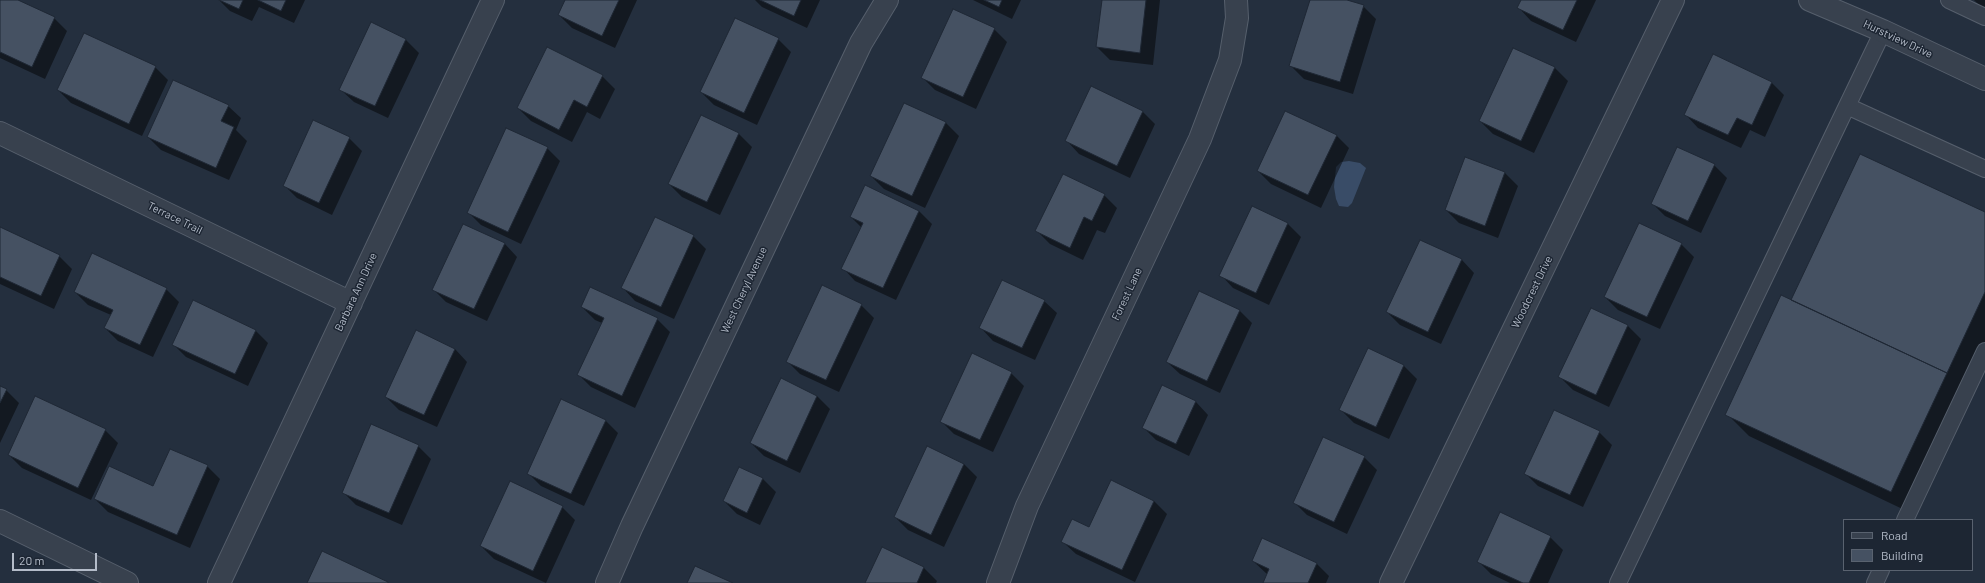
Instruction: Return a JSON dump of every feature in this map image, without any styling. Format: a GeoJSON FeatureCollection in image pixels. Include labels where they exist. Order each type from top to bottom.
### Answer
{"type":"FeatureCollection","features":[{"type":"Feature","properties":{"kind":"street","name":"Barbara Ann Drive"},"geometry":{"type":"LineString","coordinates":[[219,583],[351,303],[414,164],[493,0]]}},
{"type":"Feature","properties":{"kind":"street","name":"West Cheryl Avenue"},"geometry":{"type":"LineString","coordinates":[[607,583],[632,526],[858,50],[886,0]]}},
{"type":"Feature","properties":{"kind":"street","name":"Forest Lane"},"geometry":{"type":"LineString","coordinates":[[998,583],[1027,506],[1200,139],[1230,60],[1236,18],[1236,0]]}},
{"type":"Feature","properties":{"kind":"street","name":"Woodcrest Drive"},"geometry":{"type":"LineString","coordinates":[[1391,583],[1673,0]]}},
{"type":"Feature","properties":{"kind":"street","name":"Hurstview Drive"},"geometry":{"type":"LineString","coordinates":[[1810,0],[1883,31],[1985,79]]}},
{"type":"Feature","properties":{"kind":"street","name":"Terrace Trail"},"geometry":{"type":"LineString","coordinates":[[0,133],[351,303]]}},
{"type":"Feature","properties":{"kind":"street"},"geometry":{"type":"LineString","coordinates":[[0,521],[127,583]]}},
{"type":"Feature","properties":{"kind":"lane"},"geometry":{"type":"LineString","coordinates":[[1949,0],[1985,17]]}},
{"type":"Feature","properties":{"kind":"lane"},"geometry":{"type":"LineString","coordinates":[[1618,583],[1883,31]]}},
{"type":"Feature","properties":{"kind":"lane"},"geometry":{"type":"LineString","coordinates":[[1847,106],[1985,169]]}},
{"type":"Feature","properties":{"kind":"lane"},"geometry":{"type":"LineString","coordinates":[[1905,519],[1985,351]]}},
{"type":"Feature","properties":{"kind":"lane"},"geometry":{"type":"LineString","coordinates":[[1875,583],[1881,571]]}},
{"type":"Feature","properties":{"kind":"water"},"geometry":{"type":"Polygon","coordinates":[[[1349,161],[1360,163],[1366,168],[1352,203],[1348,207],[1339,206],[1334,187],[1336,167],[1341,162],[1349,161]]]}},
{"type":"Feature","properties":{"kind":"building"},"geometry":{"type":"Polygon","coordinates":[[[0,0],[18,0],[55,17],[32,67],[0,52],[0,0]]]}},
{"type":"Feature","properties":{"kind":"building"},"geometry":{"type":"Polygon","coordinates":[[[219,0],[243,0],[239,9],[219,0]]]}},
{"type":"Feature","properties":{"kind":"building"},"geometry":{"type":"Polygon","coordinates":[[[258,0],[286,0],[281,11],[258,0]]]}},
{"type":"Feature","properties":{"kind":"building"},"geometry":{"type":"Polygon","coordinates":[[[565,0],[619,0],[602,36],[558,15],[565,0]]]}},
{"type":"Feature","properties":{"kind":"building"},"geometry":{"type":"Polygon","coordinates":[[[760,0],[801,0],[794,16],[760,0]]]}},
{"type":"Feature","properties":{"kind":"building"},"geometry":{"type":"Polygon","coordinates":[[[984,0],[1002,0],[999,7],[984,0]]]}},
{"type":"Feature","properties":{"kind":"building"},"geometry":{"type":"Polygon","coordinates":[[[1102,0],[1146,0],[1140,53],[1096,47],[1102,0]]]}},
{"type":"Feature","properties":{"kind":"building"},"geometry":{"type":"Polygon","coordinates":[[[1310,0],[1347,0],[1364,5],[1340,82],[1289,66],[1310,0]]]}},
{"type":"Feature","properties":{"kind":"building"},"geometry":{"type":"Polygon","coordinates":[[[1521,0],[1577,0],[1563,30],[1517,8],[1521,0]]]}},
{"type":"Feature","properties":{"kind":"building"},"geometry":{"type":"Polygon","coordinates":[[[953,9],[995,28],[963,97],[921,78],[953,9]]]}},
{"type":"Feature","properties":{"kind":"building"},"geometry":{"type":"Polygon","coordinates":[[[735,18],[779,38],[744,113],[700,92],[735,18]]]}},
{"type":"Feature","properties":{"kind":"building"},"geometry":{"type":"Polygon","coordinates":[[[371,22],[406,39],[375,106],[339,90],[371,22]]]}},
{"type":"Feature","properties":{"kind":"building"},"geometry":{"type":"Polygon","coordinates":[[[84,33],[156,66],[129,124],[57,90],[84,33]]]}},
{"type":"Feature","properties":{"kind":"building"},"geometry":{"type":"Polygon","coordinates":[[[547,47],[603,75],[587,107],[574,100],[559,130],[517,108],[547,47]]]}},
{"type":"Feature","properties":{"kind":"building"},"geometry":{"type":"Polygon","coordinates":[[[1513,48],[1555,67],[1521,141],[1479,121],[1513,48]]]}},
{"type":"Feature","properties":{"kind":"building"},"geometry":{"type":"Polygon","coordinates":[[[1713,54],[1772,82],[1752,125],[1737,118],[1728,135],[1684,115],[1713,54]]]}},
{"type":"Feature","properties":{"kind":"building"},"geometry":{"type":"Polygon","coordinates":[[[173,80],[229,105],[221,121],[234,127],[216,168],[147,137],[173,80]]]}},
{"type":"Feature","properties":{"kind":"building"},"geometry":{"type":"Polygon","coordinates":[[[1091,86],[1143,111],[1117,166],[1065,141],[1091,86]]]}},
{"type":"Feature","properties":{"kind":"building"},"geometry":{"type":"Polygon","coordinates":[[[904,103],[946,122],[912,196],[870,176],[904,103]]]}},
{"type":"Feature","properties":{"kind":"building"},"geometry":{"type":"Polygon","coordinates":[[[1285,111],[1337,135],[1308,195],[1257,171],[1285,111]]]}},
{"type":"Feature","properties":{"kind":"building"},"geometry":{"type":"Polygon","coordinates":[[[701,115],[739,133],[707,202],[668,184],[701,115]]]}},
{"type":"Feature","properties":{"kind":"building"},"geometry":{"type":"Polygon","coordinates":[[[313,120],[350,137],[319,203],[283,186],[313,120]]]}},
{"type":"Feature","properties":{"kind":"building"},"geometry":{"type":"Polygon","coordinates":[[[506,128],[548,147],[508,232],[467,213],[506,128]]]}},
{"type":"Feature","properties":{"kind":"building"},"geometry":{"type":"Polygon","coordinates":[[[1677,147],[1715,164],[1688,221],[1651,204],[1677,147]]]}},
{"type":"Feature","properties":{"kind":"building"},"geometry":{"type":"Polygon","coordinates":[[[1860,154],[1985,212],[1985,292],[1947,373],[1791,300],[1860,154]]]}},
{"type":"Feature","properties":{"kind":"building"},"geometry":{"type":"Polygon","coordinates":[[[1465,157],[1505,172],[1485,226],[1445,210],[1465,157]]]}},
{"type":"Feature","properties":{"kind":"building"},"geometry":{"type":"Polygon","coordinates":[[[1063,174],[1105,194],[1092,221],[1084,217],[1070,248],[1035,231],[1063,174]]]}},
{"type":"Feature","properties":{"kind":"building"},"geometry":{"type":"Polygon","coordinates":[[[865,185],[919,211],[883,288],[841,269],[863,223],[850,217],[865,185]]]}},
{"type":"Feature","properties":{"kind":"building"},"geometry":{"type":"Polygon","coordinates":[[[1252,206],[1288,223],[1256,293],[1219,276],[1252,206]]]}},
{"type":"Feature","properties":{"kind":"building"},"geometry":{"type":"Polygon","coordinates":[[[655,217],[694,235],[661,307],[621,288],[655,217]]]}},
{"type":"Feature","properties":{"kind":"building"},"geometry":{"type":"Polygon","coordinates":[[[1639,223],[1682,243],[1647,317],[1604,297],[1639,223]]]}},
{"type":"Feature","properties":{"kind":"building"},"geometry":{"type":"Polygon","coordinates":[[[463,224],[505,243],[474,309],[432,290],[463,224]]]}},
{"type":"Feature","properties":{"kind":"building"},"geometry":{"type":"Polygon","coordinates":[[[0,227],[60,255],[41,296],[0,277],[0,227]]]}},
{"type":"Feature","properties":{"kind":"building"},"geometry":{"type":"Polygon","coordinates":[[[1420,240],[1462,259],[1428,332],[1386,312],[1420,240]]]}},
{"type":"Feature","properties":{"kind":"building"},"geometry":{"type":"Polygon","coordinates":[[[92,253],[167,288],[140,345],[104,328],[113,310],[74,292],[92,253]]]}},
{"type":"Feature","properties":{"kind":"building"},"geometry":{"type":"Polygon","coordinates":[[[1002,280],[1045,300],[1022,348],[979,328],[1002,280]]]}},
{"type":"Feature","properties":{"kind":"building"},"geometry":{"type":"Polygon","coordinates":[[[822,285],[862,304],[826,380],[786,362],[822,285]]]}},
{"type":"Feature","properties":{"kind":"building"},"geometry":{"type":"Polygon","coordinates":[[[590,287],[658,318],[622,396],[577,375],[604,318],[581,307],[590,287]]]}},
{"type":"Feature","properties":{"kind":"building"},"geometry":{"type":"Polygon","coordinates":[[[1199,291],[1240,310],[1207,381],[1166,362],[1199,291]]]}},
{"type":"Feature","properties":{"kind":"building"},"geometry":{"type":"Polygon","coordinates":[[[1781,295],[1947,373],[1891,492],[1725,415],[1781,295]]]}},
{"type":"Feature","properties":{"kind":"building"},"geometry":{"type":"Polygon","coordinates":[[[193,300],[256,330],[235,374],[172,345],[193,300]]]}},
{"type":"Feature","properties":{"kind":"building"},"geometry":{"type":"Polygon","coordinates":[[[1591,308],[1628,325],[1596,395],[1558,377],[1591,308]]]}},
{"type":"Feature","properties":{"kind":"building"},"geometry":{"type":"Polygon","coordinates":[[[416,330],[455,349],[424,415],[385,397],[416,330]]]}},
{"type":"Feature","properties":{"kind":"building"},"geometry":{"type":"Polygon","coordinates":[[[1368,348],[1404,365],[1376,427],[1339,410],[1368,348]]]}},
{"type":"Feature","properties":{"kind":"building"},"geometry":{"type":"Polygon","coordinates":[[[972,353],[1012,372],[980,440],[940,422],[972,353]]]}},
{"type":"Feature","properties":{"kind":"building"},"geometry":{"type":"Polygon","coordinates":[[[781,378],[817,396],[787,461],[750,443],[781,378]]]}},
{"type":"Feature","properties":{"kind":"building"},"geometry":{"type":"Polygon","coordinates":[[[1162,385],[1196,401],[1176,444],[1142,428],[1162,385]]]}},
{"type":"Feature","properties":{"kind":"building"},"geometry":{"type":"Polygon","coordinates":[[[0,386],[7,389],[0,403],[0,386]]]}},
{"type":"Feature","properties":{"kind":"building"},"geometry":{"type":"Polygon","coordinates":[[[35,396],[106,429],[78,488],[8,455],[35,396]]]}},
{"type":"Feature","properties":{"kind":"building"},"geometry":{"type":"Polygon","coordinates":[[[561,399],[606,420],[571,494],[527,474],[561,399]]]}},
{"type":"Feature","properties":{"kind":"building"},"geometry":{"type":"Polygon","coordinates":[[[1554,410],[1600,431],[1570,495],[1524,474],[1554,410]]]}},
{"type":"Feature","properties":{"kind":"building"},"geometry":{"type":"Polygon","coordinates":[[[371,424],[419,445],[389,513],[342,493],[371,424]]]}},
{"type":"Feature","properties":{"kind":"building"},"geometry":{"type":"Polygon","coordinates":[[[1323,437],[1365,456],[1334,522],[1293,503],[1323,437]]]}},
{"type":"Feature","properties":{"kind":"building"},"geometry":{"type":"Polygon","coordinates":[[[927,446],[964,464],[931,535],[894,517],[927,446]]]}},
{"type":"Feature","properties":{"kind":"building"},"geometry":{"type":"Polygon","coordinates":[[[170,449],[208,465],[177,535],[94,499],[109,466],[153,486],[170,449]]]}},
{"type":"Feature","properties":{"kind":"building"},"geometry":{"type":"Polygon","coordinates":[[[739,467],[763,478],[747,513],[723,501],[739,467]]]}},
{"type":"Feature","properties":{"kind":"building"},"geometry":{"type":"Polygon","coordinates":[[[1111,480],[1154,501],[1122,570],[1061,542],[1072,519],[1089,527],[1111,480]]]}},
{"type":"Feature","properties":{"kind":"building"},"geometry":{"type":"Polygon","coordinates":[[[510,481],[563,506],[533,571],[480,546],[510,481]]]}},
{"type":"Feature","properties":{"kind":"building"},"geometry":{"type":"Polygon","coordinates":[[[1500,512],[1551,536],[1529,583],[1523,583],[1477,562],[1500,512]]]}},
{"type":"Feature","properties":{"kind":"building"},"geometry":{"type":"Polygon","coordinates":[[[1262,538],[1317,563],[1308,583],[1263,583],[1269,569],[1252,561],[1262,538]]]}},
{"type":"Feature","properties":{"kind":"building"},"geometry":{"type":"Polygon","coordinates":[[[882,547],[924,567],[917,583],[865,583],[882,547]]]}},
{"type":"Feature","properties":{"kind":"building"},"geometry":{"type":"Polygon","coordinates":[[[322,551],[388,582],[388,583],[307,583],[322,551]]]}},
{"type":"Feature","properties":{"kind":"building"},"geometry":{"type":"Polygon","coordinates":[[[695,566],[733,583],[687,583],[695,566]]]}}]}
